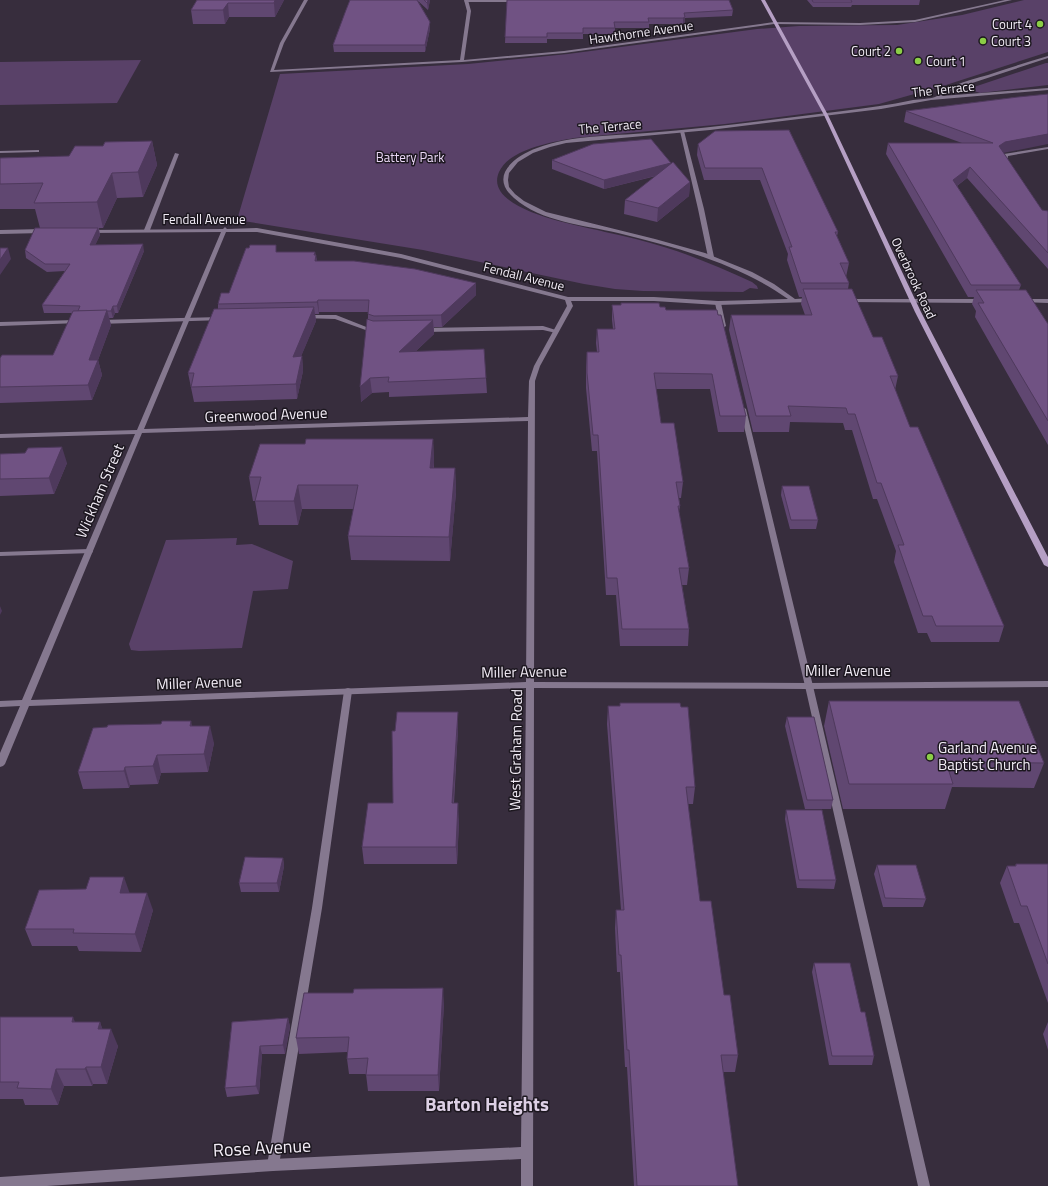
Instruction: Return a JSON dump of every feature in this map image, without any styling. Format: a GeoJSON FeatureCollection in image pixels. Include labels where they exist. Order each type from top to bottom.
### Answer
{"type":"FeatureCollection","features":[{"type":"Feature","properties":{"kind":"street","name":"Hawthorne Avenue"},"geometry":{"type":"LineString","coordinates":[[306,0],[282,43],[271,71],[462,61],[564,52],[774,23],[860,24],[915,21],[1010,0]]}},
{"type":"Feature","properties":{"kind":"street"},"geometry":{"type":"LineString","coordinates":[[462,61],[469,11],[466,0],[521,1]]}},
{"type":"Feature","properties":{"kind":"street","name":"Overbrook Road"},"geometry":{"type":"LineString","coordinates":[[763,0],[774,23],[826,115],[912,301],[1048,565]]}},
{"type":"Feature","properties":{"kind":"street"},"geometry":{"type":"LineString","coordinates":[[936,98],[955,87],[1048,57]]}},
{"type":"Feature","properties":{"kind":"street","name":"The Terrace"},"geometry":{"type":"LineString","coordinates":[[793,300],[775,286],[711,258],[669,244],[540,211],[511,194],[506,185],[505,178],[508,168],[516,161],[538,149],[574,140],[682,131],[826,115],[884,108],[936,98],[965,97],[1048,89]]}},
{"type":"Feature","properties":{"kind":"street"},"geometry":{"type":"LineString","coordinates":[[682,131],[711,258]]}},
{"type":"Feature","properties":{"kind":"street"},"geometry":{"type":"LineString","coordinates":[[1009,168],[1005,162],[1006,155],[1048,148]]}},
{"type":"Feature","properties":{"kind":"street"},"geometry":{"type":"LineString","coordinates":[[0,152],[37,151]]}},
{"type":"Feature","properties":{"kind":"street"},"geometry":{"type":"LineString","coordinates":[[147,230],[177,154]]}},
{"type":"Feature","properties":{"kind":"street","name":"Wickham Street"},"geometry":{"type":"LineString","coordinates":[[0,764],[186,320],[226,229]]}},
{"type":"Feature","properties":{"kind":"street","name":"Fendall Avenue"},"geometry":{"type":"LineString","coordinates":[[85,231],[257,230],[401,256],[568,299],[654,299],[718,303],[816,300]]}},
{"type":"Feature","properties":{"kind":"street"},"geometry":{"type":"LineString","coordinates":[[0,232],[46,231]]}},
{"type":"Feature","properties":{"kind":"street","name":"West Graham Road"},"geometry":{"type":"LineString","coordinates":[[527,1186],[532,381],[538,366],[570,306],[568,299]]}},
{"type":"Feature","properties":{"kind":"street"},"geometry":{"type":"LineString","coordinates":[[840,300],[993,301]]}},
{"type":"Feature","properties":{"kind":"street"},"geometry":{"type":"LineString","coordinates":[[1016,301],[1048,302]]}},
{"type":"Feature","properties":{"kind":"street"},"geometry":{"type":"LineString","coordinates":[[718,303],[726,335]]}},
{"type":"Feature","properties":{"kind":"street"},"geometry":{"type":"LineString","coordinates":[[298,318],[336,317],[374,332],[382,331]]}},
{"type":"Feature","properties":{"kind":"street"},"geometry":{"type":"LineString","coordinates":[[93,322],[230,319]]}},
{"type":"Feature","properties":{"kind":"street"},"geometry":{"type":"LineString","coordinates":[[0,324],[85,322]]}},
{"type":"Feature","properties":{"kind":"street"},"geometry":{"type":"LineString","coordinates":[[414,331],[543,328],[556,331]]}},
{"type":"Feature","properties":{"kind":"street"},"geometry":{"type":"LineString","coordinates":[[740,396],[809,686],[924,1186]]}},
{"type":"Feature","properties":{"kind":"street","name":"Greenwood Avenue"},"geometry":{"type":"LineString","coordinates":[[0,436],[532,419]]}},
{"type":"Feature","properties":{"kind":"street"},"geometry":{"type":"LineString","coordinates":[[0,554],[89,551]]}},
{"type":"Feature","properties":{"kind":"street","name":"Miller Avenue"},"geometry":{"type":"LineString","coordinates":[[0,704],[531,685],[809,686],[1048,684]]}},
{"type":"Feature","properties":{"kind":"street"},"geometry":{"type":"LineString","coordinates":[[273,1165],[317,908],[348,691]]}},
{"type":"Feature","properties":{"kind":"street","name":"Rose Avenue"},"geometry":{"type":"LineString","coordinates":[[0,1183],[273,1165],[527,1153]]}},
{"type":"Feature","properties":{"kind":"green space","name":"Battery Park"},"geometry":{"type":"Polygon","coordinates":[[[1024,0],[1048,0],[1048,52],[946,85],[879,104],[725,124],[574,138],[544,144],[522,152],[512,158],[504,164],[499,172],[498,186],[505,197],[519,207],[557,221],[635,239],[675,251],[752,282],[758,289],[750,288],[743,292],[643,291],[615,289],[584,284],[423,250],[237,220],[280,74],[468,64],[568,54],[757,29],[799,26],[897,25],[962,15],[1024,0]]]}},
{"type":"Feature","properties":{"kind":"green space"},"geometry":{"type":"Polygon","coordinates":[[[141,60],[117,103],[0,105],[0,62],[141,60]]]}},
{"type":"Feature","properties":{"kind":"green space"},"geometry":{"type":"Polygon","coordinates":[[[1048,63],[1048,85],[980,93],[971,90],[971,88],[1048,63]]]}},
{"type":"Feature","properties":{"kind":"green space"},"geometry":{"type":"Polygon","coordinates":[[[237,538],[236,545],[252,544],[293,561],[288,589],[253,591],[242,648],[131,650],[129,644],[166,540],[237,538]]]}},
{"type":"Feature","properties":{"kind":"building"},"geometry":{"type":"Polygon","coordinates":[[[197,0],[275,0],[274,3],[228,3],[223,10],[191,10],[197,0]]]}},
{"type":"Feature","properties":{"kind":"building"},"geometry":{"type":"Polygon","coordinates":[[[350,0],[417,0],[430,22],[425,45],[333,45],[350,0]]]}},
{"type":"Feature","properties":{"kind":"building"},"geometry":{"type":"Polygon","coordinates":[[[507,0],[729,0],[733,10],[684,13],[685,17],[683,18],[648,18],[649,22],[614,22],[615,28],[583,28],[583,33],[547,33],[547,37],[505,37],[507,0]]]}},
{"type":"Feature","properties":{"kind":"building"},"geometry":{"type":"Polygon","coordinates":[[[812,0],[851,0],[852,2],[813,2],[812,0]]]}},
{"type":"Feature","properties":{"kind":"building"},"geometry":{"type":"Polygon","coordinates":[[[1048,94],[1048,134],[1005,142],[999,146],[1042,210],[1048,211],[1048,253],[970,167],[953,180],[1021,285],[971,285],[888,143],[993,143],[906,111],[1048,94]]]}},
{"type":"Feature","properties":{"kind":"building"},"geometry":{"type":"Polygon","coordinates":[[[789,130],[838,232],[835,232],[849,263],[840,263],[849,283],[801,283],[789,247],[792,247],[762,168],[705,168],[698,144],[715,131],[789,130]]]}},
{"type":"Feature","properties":{"kind":"building"},"geometry":{"type":"Polygon","coordinates":[[[651,139],[671,163],[604,180],[552,160],[593,144],[651,139]]]}},
{"type":"Feature","properties":{"kind":"building"},"geometry":{"type":"Polygon","coordinates":[[[152,141],[138,172],[112,173],[97,202],[34,203],[43,183],[0,184],[0,158],[69,156],[75,146],[103,146],[105,142],[152,141]]]}},
{"type":"Feature","properties":{"kind":"building"},"geometry":{"type":"Polygon","coordinates":[[[673,162],[690,182],[658,208],[625,200],[673,162]]]}},
{"type":"Feature","properties":{"kind":"building"},"geometry":{"type":"Polygon","coordinates":[[[35,228],[98,228],[90,245],[143,244],[117,306],[113,306],[111,311],[78,311],[80,306],[42,305],[70,264],[45,264],[25,250],[35,228]]]}},
{"type":"Feature","properties":{"kind":"building"},"geometry":{"type":"Polygon","coordinates":[[[250,245],[276,245],[276,252],[315,252],[315,261],[354,261],[415,269],[476,283],[441,315],[374,316],[368,314],[369,300],[318,300],[317,302],[218,304],[221,293],[229,293],[246,248],[249,248],[250,245]]]}},
{"type":"Feature","properties":{"kind":"building"},"geometry":{"type":"Polygon","coordinates":[[[0,248],[8,248],[0,260],[0,248]]]}},
{"type":"Feature","properties":{"kind":"building"},"geometry":{"type":"Polygon","coordinates":[[[803,289],[852,289],[873,337],[882,337],[898,376],[890,376],[910,427],[918,427],[1004,626],[936,626],[932,616],[923,616],[898,545],[904,545],[881,483],[877,483],[855,414],[848,414],[846,408],[788,406],[791,416],[756,416],[731,315],[812,315],[803,289]]]}},
{"type":"Feature","properties":{"kind":"building"},"geometry":{"type":"Polygon","coordinates":[[[976,290],[1026,290],[1048,324],[1048,421],[978,303],[984,303],[976,290]]]}},
{"type":"Feature","properties":{"kind":"building"},"geometry":{"type":"Polygon","coordinates":[[[621,303],[659,303],[660,307],[665,307],[666,310],[717,310],[718,315],[721,315],[746,416],[720,416],[712,374],[654,373],[661,423],[674,423],[683,482],[676,482],[680,506],[678,506],[689,568],[679,568],[689,629],[622,629],[617,578],[607,578],[598,435],[593,435],[587,373],[587,352],[599,352],[597,329],[615,329],[612,305],[621,305],[621,303]]]}},
{"type":"Feature","properties":{"kind":"building"},"geometry":{"type":"Polygon","coordinates":[[[314,307],[293,357],[302,356],[296,384],[191,387],[194,373],[188,373],[214,309],[314,307]]]}},
{"type":"Feature","properties":{"kind":"building"},"geometry":{"type":"Polygon","coordinates":[[[107,310],[89,360],[98,360],[88,385],[0,387],[0,358],[2,355],[53,355],[73,311],[107,310]]]}},
{"type":"Feature","properties":{"kind":"building"},"geometry":{"type":"Polygon","coordinates":[[[367,319],[373,321],[433,320],[399,352],[484,349],[486,378],[388,382],[389,377],[370,378],[360,387],[367,319]]]}},
{"type":"Feature","properties":{"kind":"building"},"geometry":{"type":"Polygon","coordinates":[[[306,439],[433,439],[430,468],[455,468],[449,537],[348,536],[358,485],[298,485],[294,501],[255,501],[261,477],[249,477],[260,444],[305,444],[306,439]]]}},
{"type":"Feature","properties":{"kind":"building"},"geometry":{"type":"Polygon","coordinates":[[[62,447],[49,478],[0,479],[0,454],[25,453],[28,448],[62,447]]]}},
{"type":"Feature","properties":{"kind":"building"},"geometry":{"type":"Polygon","coordinates":[[[782,486],[809,486],[818,520],[791,520],[782,486]]]}},
{"type":"Feature","properties":{"kind":"building","name":"Garland Avenue Baptist Church"},"geometry":{"type":"Polygon","coordinates":[[[829,701],[1019,701],[1044,763],[946,762],[953,784],[849,784],[829,701]]]}},
{"type":"Feature","properties":{"kind":"building"},"geometry":{"type":"Polygon","coordinates":[[[620,703],[680,703],[681,707],[688,707],[695,787],[686,787],[700,901],[711,901],[724,995],[730,995],[738,1055],[721,1055],[738,1186],[637,1186],[629,1050],[627,1050],[621,955],[619,955],[616,910],[624,910],[608,706],[620,706],[620,703]]]}},
{"type":"Feature","properties":{"kind":"building"},"geometry":{"type":"Polygon","coordinates":[[[397,712],[458,712],[452,803],[458,803],[456,847],[362,847],[368,803],[393,803],[392,731],[395,731],[397,712]]]}},
{"type":"Feature","properties":{"kind":"building"},"geometry":{"type":"Polygon","coordinates":[[[787,717],[814,717],[833,800],[807,800],[787,717]]]}},
{"type":"Feature","properties":{"kind":"building"},"geometry":{"type":"Polygon","coordinates":[[[162,721],[191,721],[190,726],[210,726],[204,754],[157,755],[153,766],[125,767],[124,771],[78,772],[93,728],[107,727],[108,725],[161,724],[162,721]]]}},
{"type":"Feature","properties":{"kind":"building"},"geometry":{"type":"Polygon","coordinates":[[[786,810],[822,810],[836,880],[799,880],[786,810]]]}},
{"type":"Feature","properties":{"kind":"building"},"geometry":{"type":"Polygon","coordinates":[[[245,857],[283,858],[277,883],[239,883],[245,857]]]}},
{"type":"Feature","properties":{"kind":"building"},"geometry":{"type":"Polygon","coordinates":[[[1016,864],[1048,864],[1048,964],[1027,906],[1021,906],[1007,866],[1016,866],[1016,864]]]}},
{"type":"Feature","properties":{"kind":"building"},"geometry":{"type":"Polygon","coordinates":[[[877,865],[916,865],[926,899],[885,898],[877,865]]]}},
{"type":"Feature","properties":{"kind":"building"},"geometry":{"type":"Polygon","coordinates":[[[90,877],[124,877],[120,893],[147,893],[135,934],[73,933],[74,929],[25,929],[39,890],[86,889],[90,877]]]}},
{"type":"Feature","properties":{"kind":"building"},"geometry":{"type":"Polygon","coordinates":[[[814,963],[850,963],[861,1012],[865,1012],[874,1056],[832,1056],[814,963]]]}},
{"type":"Feature","properties":{"kind":"building"},"geometry":{"type":"Polygon","coordinates":[[[443,988],[438,1075],[366,1075],[368,1058],[347,1059],[349,1037],[296,1038],[304,993],[353,993],[354,989],[443,988]]]}},
{"type":"Feature","properties":{"kind":"building"},"geometry":{"type":"Polygon","coordinates":[[[0,1017],[73,1017],[72,1022],[100,1022],[98,1029],[111,1029],[101,1067],[86,1067],[85,1069],[56,1069],[51,1089],[17,1088],[19,1082],[0,1082],[0,1017]]]}},
{"type":"Feature","properties":{"kind":"building"},"geometry":{"type":"Polygon","coordinates":[[[288,1018],[283,1045],[260,1046],[256,1086],[225,1088],[232,1022],[288,1018]]]}},
{"type":"Feature","properties":{"kind":"place","name":"Court 4"},"geometry":{"type":"Point","coordinates":[1040,24]}},
{"type":"Feature","properties":{"kind":"place","name":"Court 3"},"geometry":{"type":"Point","coordinates":[983,41]}},
{"type":"Feature","properties":{"kind":"place","name":"Court 2"},"geometry":{"type":"Point","coordinates":[899,51]}},
{"type":"Feature","properties":{"kind":"place","name":"Court 1"},"geometry":{"type":"Point","coordinates":[918,61]}},
{"type":"Feature","properties":{"kind":"place","name":"Garland Avenue Baptist Church"},"geometry":{"type":"Point","coordinates":[930,757]}},
{"type":"Feature","properties":{"kind":"district","name":"Barton Heights"},"geometry":{"type":"Point","coordinates":[487,1104]}}]}
